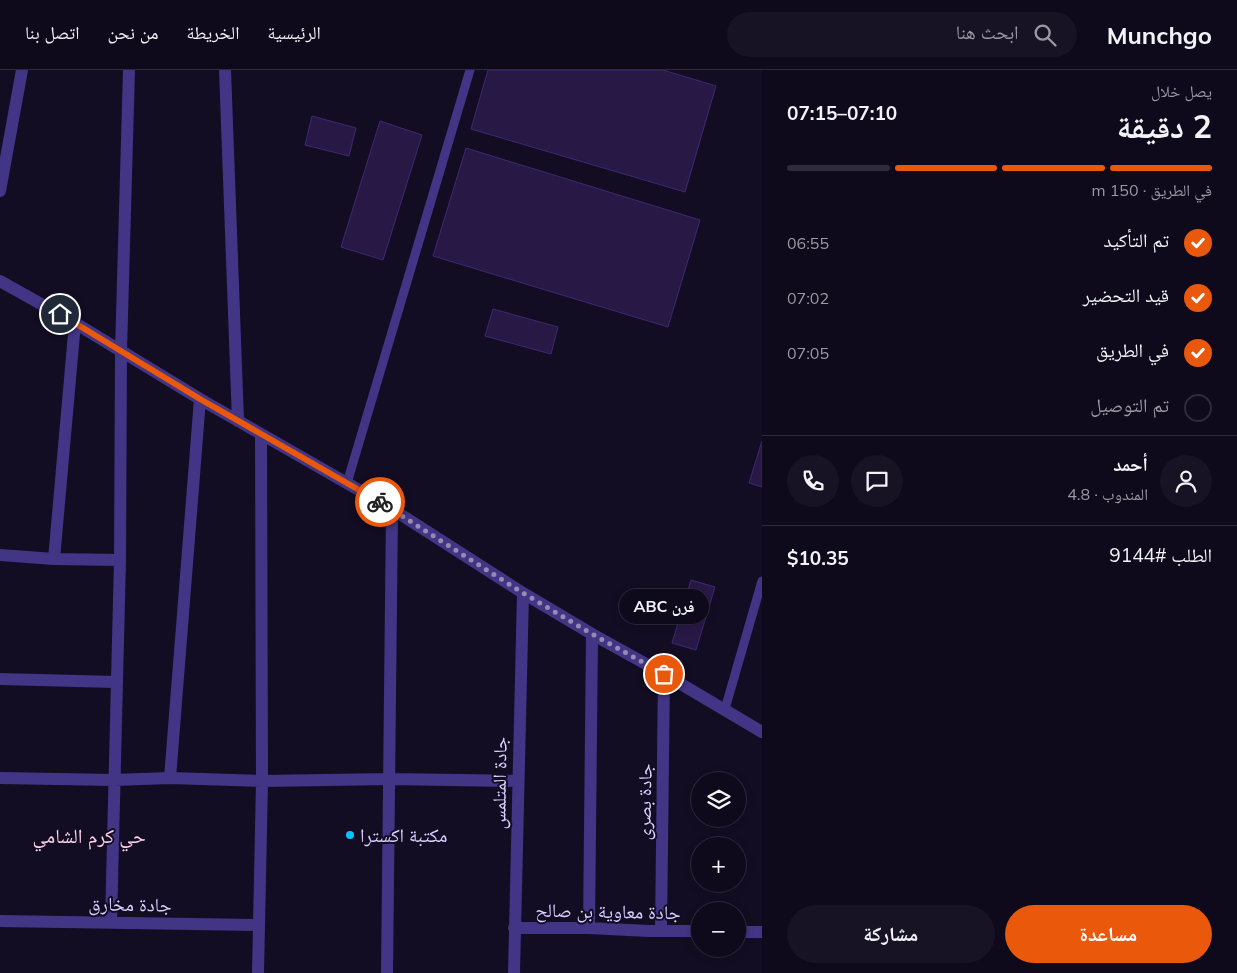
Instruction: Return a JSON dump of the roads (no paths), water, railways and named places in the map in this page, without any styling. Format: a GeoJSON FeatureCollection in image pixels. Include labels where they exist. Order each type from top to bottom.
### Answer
{"type":"FeatureCollection","features":[{"type":"Feature","properties":{"kind":"street"},"geometry":{"type":"LineString","coordinates":[[0,191],[22,70]]}},
{"type":"Feature","properties":{"kind":"street"},"geometry":{"type":"LineString","coordinates":[[111,922],[120,560],[121,351],[129,70]]}},
{"type":"Feature","properties":{"kind":"street"},"geometry":{"type":"LineString","coordinates":[[225,70],[238,421]]}},
{"type":"Feature","properties":{"kind":"street"},"geometry":{"type":"LineString","coordinates":[[0,281],[392,509],[523,593],[762,732]]}},
{"type":"Feature","properties":{"kind":"street"},"geometry":{"type":"LineString","coordinates":[[54,558],[75,323]]}},
{"type":"Feature","properties":{"kind":"street"},"geometry":{"type":"LineString","coordinates":[[170,778],[200,399]]}},
{"type":"Feature","properties":{"kind":"street"},"geometry":{"type":"LineString","coordinates":[[258,973],[262,781],[261,434]]}},
{"type":"Feature","properties":{"kind":"street"},"geometry":{"type":"LineString","coordinates":[[387,973],[392,509]]}},
{"type":"Feature","properties":{"kind":"street"},"geometry":{"type":"LineString","coordinates":[[0,555],[120,560]]}},
{"type":"Feature","properties":{"kind":"street","name":"جادة المتلمس"},"geometry":{"type":"LineString","coordinates":[[514,973],[523,593]]}},
{"type":"Feature","properties":{"kind":"street"},"geometry":{"type":"LineString","coordinates":[[589,928],[592,634]]}},
{"type":"Feature","properties":{"kind":"street","name":"جادة بصرى"},"geometry":{"type":"LineString","coordinates":[[662,931],[664,674]]}},
{"type":"Feature","properties":{"kind":"street"},"geometry":{"type":"LineString","coordinates":[[0,679],[116,682]]}},
{"type":"Feature","properties":{"kind":"street"},"geometry":{"type":"LineString","coordinates":[[0,778],[518,781]]}},
{"type":"Feature","properties":{"kind":"street","name":"جادة مخارق"},"geometry":{"type":"LineString","coordinates":[[0,921],[259,925]]}},
{"type":"Feature","properties":{"kind":"street","name":"جادة معاوية بن صالح"},"geometry":{"type":"LineString","coordinates":[[514,928],[589,928],[691,932]]}},
{"type":"Feature","properties":{"kind":"street"},"geometry":{"type":"LineString","coordinates":[[746,932],[762,932]]}},
{"type":"Feature","properties":{"kind":"lane"},"geometry":{"type":"LineString","coordinates":[[347,483],[470,70]]}},
{"type":"Feature","properties":{"kind":"lane"},"geometry":{"type":"LineString","coordinates":[[725,709],[762,581]]}},
{"type":"Feature","properties":{"kind":"place","name":"فرن ABC"},"geometry":{"type":"Point","coordinates":[664,674]}},
{"type":"Feature","properties":{"kind":"place","name":"مكتبة اكسترا"},"geometry":{"type":"Point","coordinates":[350,835]}},
{"type":"Feature","properties":{"kind":"district","name":"حي كرم الشامي"},"geometry":{"type":"Point","coordinates":[89,835]}}]}
